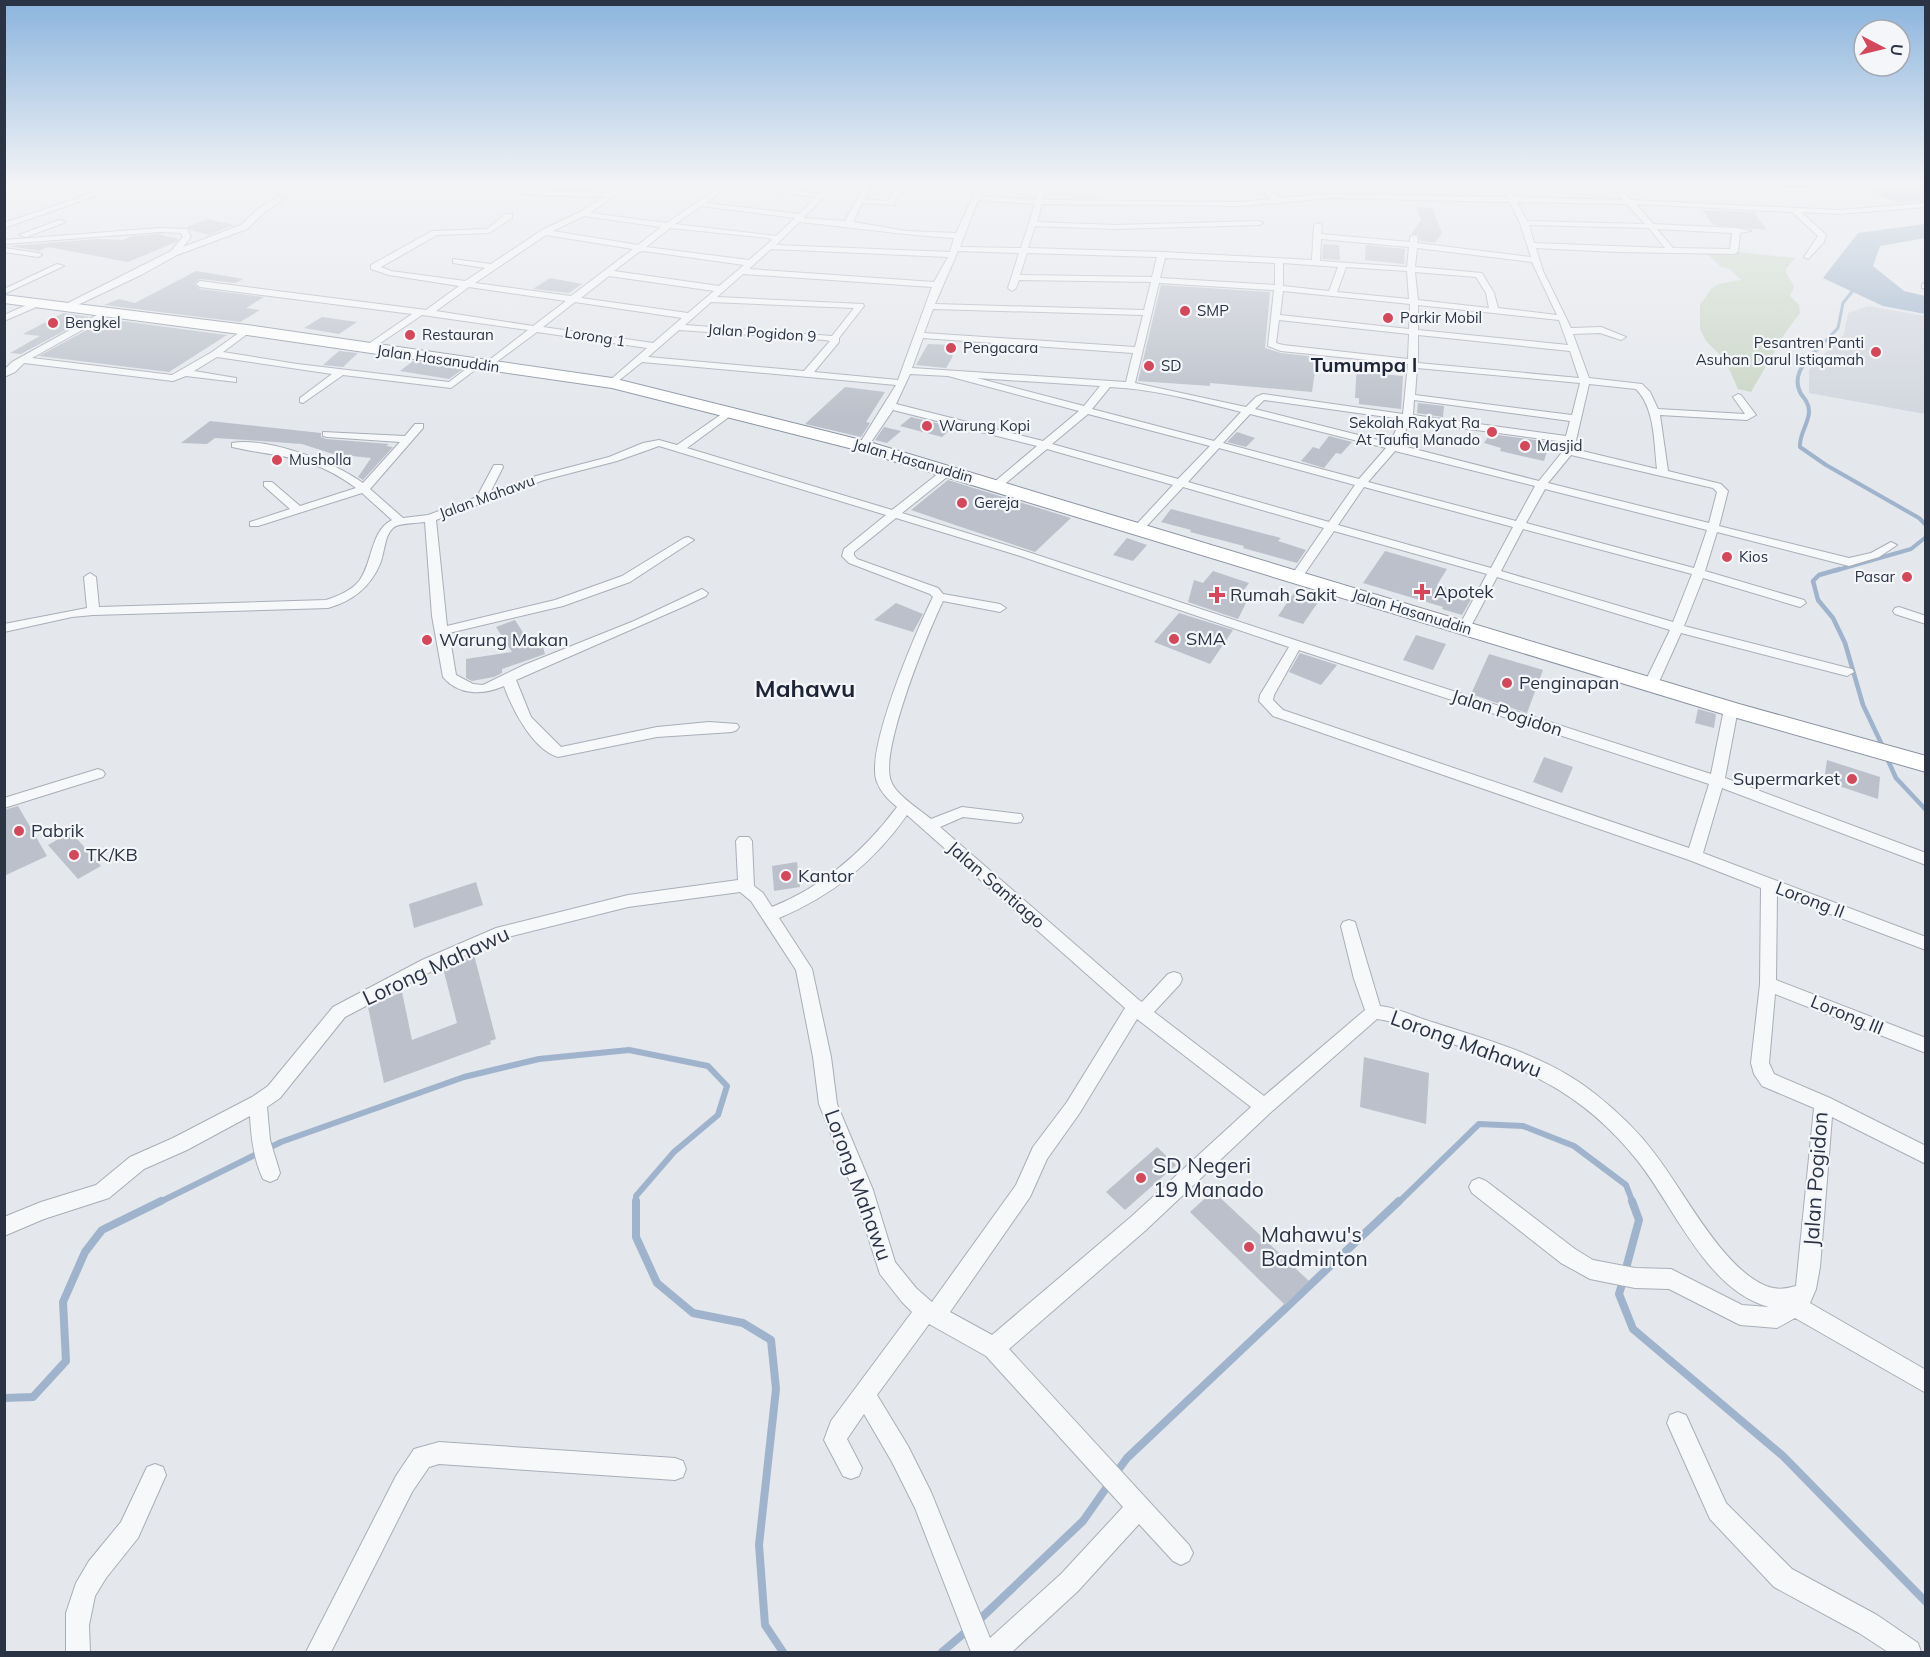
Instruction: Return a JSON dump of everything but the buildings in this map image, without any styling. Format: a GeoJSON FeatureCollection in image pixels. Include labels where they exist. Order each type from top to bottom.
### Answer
{"type":"FeatureCollection","features":[{"type":"Feature","properties":{"kind":"highway","name":"Jalan Hasanuddin"},"geometry":{"type":"LineString","coordinates":[[4,299],[247,330],[367,349],[612,382],[863,446],[1731,709],[1919,762]]}},
{"type":"Feature","properties":{"kind":"street"},"geometry":{"type":"LineString","coordinates":[[67,307],[154,263]]}},
{"type":"Feature","properties":{"kind":"street"},"geometry":{"type":"LineString","coordinates":[[381,263],[374,267],[389,273],[690,316]]}},
{"type":"Feature","properties":{"kind":"street"},"geometry":{"type":"LineString","coordinates":[[470,263],[493,267]]}},
{"type":"Feature","properties":{"kind":"street"},"geometry":{"type":"LineString","coordinates":[[367,349],[498,263]]}},
{"type":"Feature","properties":{"kind":"street"},"geometry":{"type":"LineString","coordinates":[[215,354],[451,385],[536,328],[621,263]]}},
{"type":"Feature","properties":{"kind":"street","name":"Jalan Pogidon 9"},"geometry":{"type":"LineString","coordinates":[[612,382],[679,327],[750,263]]}},
{"type":"Feature","properties":{"kind":"street"},"geometry":{"type":"LineString","coordinates":[[863,446],[890,406],[902,383],[937,285],[948,263]]}},
{"type":"Feature","properties":{"kind":"street"},"geometry":{"type":"LineString","coordinates":[[1012,288],[1019,263]]}},
{"type":"Feature","properties":{"kind":"street"},"geometry":{"type":"LineString","coordinates":[[1130,385],[1160,263]]}},
{"type":"Feature","properties":{"kind":"street"},"geometry":{"type":"LineString","coordinates":[[1279,263],[1279,288],[1270,340],[1273,346],[1413,364],[1639,386],[1646,393],[1654,412],[1663,474]]}},
{"type":"Feature","properties":{"kind":"street"},"geometry":{"type":"LineString","coordinates":[[1337,263],[1479,274],[1490,293],[1494,311]]}},
{"type":"Feature","properties":{"kind":"street"},"geometry":{"type":"LineString","coordinates":[[1297,576],[1361,483],[1393,447],[1408,416],[1413,364],[1412,263]]}},
{"type":"Feature","properties":{"kind":"street"},"geometry":{"type":"LineString","coordinates":[[1464,628],[1496,573],[1541,485],[1570,445],[1585,382],[1563,318],[1538,263]]}},
{"type":"Feature","properties":{"kind":"street"},"geometry":{"type":"LineString","coordinates":[[1332,293],[1343,264]]}},
{"type":"Feature","properties":{"kind":"street"},"geometry":{"type":"LineString","coordinates":[[4,292],[60,266]]}},
{"type":"Feature","properties":{"kind":"street"},"geometry":{"type":"LineString","coordinates":[[742,271],[937,285]]}},
{"type":"Feature","properties":{"kind":"street"},"geometry":{"type":"LineString","coordinates":[[608,273],[720,289]]}},
{"type":"Feature","properties":{"kind":"street"},"geometry":{"type":"LineString","coordinates":[[1016,277],[1156,280],[1279,288],[1563,318]]}},
{"type":"Feature","properties":{"kind":"street","name":"Lorong 1"},"geometry":{"type":"LineString","coordinates":[[200,284],[536,328],[654,346]]}},
{"type":"Feature","properties":{"kind":"street"},"geometry":{"type":"LineString","coordinates":[[709,299],[860,306],[834,339]]}},
{"type":"Feature","properties":{"kind":"street"},"geometry":{"type":"LineString","coordinates":[[4,318],[38,303]]}},
{"type":"Feature","properties":{"kind":"street"},"geometry":{"type":"LineString","coordinates":[[930,306],[1148,313]]}},
{"type":"Feature","properties":{"kind":"street"},"geometry":{"type":"LineString","coordinates":[[13,364],[106,313]]}},
{"type":"Feature","properties":{"kind":"street"},"geometry":{"type":"LineString","coordinates":[[1274,317],[1575,349]]}},
{"type":"Feature","properties":{"kind":"street","name":"Jalan Pogidon 9"},"geometry":{"type":"LineString","coordinates":[[679,327],[834,339],[836,341],[806,375]]}},
{"type":"Feature","properties":{"kind":"street"},"geometry":{"type":"LineString","coordinates":[[1568,331],[1598,329],[1621,337]]}},
{"type":"Feature","properties":{"kind":"street"},"geometry":{"type":"LineString","coordinates":[[13,364],[176,378],[215,354],[247,330]]}},
{"type":"Feature","properties":{"kind":"street"},"geometry":{"type":"LineString","coordinates":[[920,335],[1137,350]]}},
{"type":"Feature","properties":{"kind":"street"},"geometry":{"type":"LineString","coordinates":[[641,359],[902,383]]}},
{"type":"Feature","properties":{"kind":"street"},"geometry":{"type":"LineString","coordinates":[[4,374],[14,368],[13,364]]}},
{"type":"Feature","properties":{"kind":"street"},"geometry":{"type":"LineString","coordinates":[[907,371],[1130,385],[1194,397],[1851,563],[1875,555],[1891,545]]}},
{"type":"Feature","properties":{"kind":"street"},"geometry":{"type":"LineString","coordinates":[[303,400],[340,372]]}},
{"type":"Feature","properties":{"kind":"street"},"geometry":{"type":"LineString","coordinates":[[185,373],[233,380]]}},
{"type":"Feature","properties":{"kind":"street"},"geometry":{"type":"LineString","coordinates":[[950,374],[1697,572],[1800,603]]}},
{"type":"Feature","properties":{"kind":"street"},"geometry":{"type":"LineString","coordinates":[[997,485],[1042,444],[1086,410],[1108,383]]}},
{"type":"Feature","properties":{"kind":"street"},"geometry":{"type":"LineString","coordinates":[[1139,528],[1259,399],[1268,396],[1408,416],[1570,445],[1663,474],[1722,489],[1714,527],[1678,628],[1651,684]]}},
{"type":"Feature","properties":{"kind":"street"},"geometry":{"type":"LineString","coordinates":[[1411,397],[1577,419]]}},
{"type":"Feature","properties":{"kind":"street"},"geometry":{"type":"LineString","coordinates":[[1654,412],[1751,415],[1738,397]]}},
{"type":"Feature","properties":{"kind":"street"},"geometry":{"type":"LineString","coordinates":[[890,406],[1042,444],[1496,573],[1678,628],[1847,672]]}},
{"type":"Feature","properties":{"kind":"street"},"geometry":{"type":"LineString","coordinates":[[680,448],[729,412]]}},
{"type":"Feature","properties":{"kind":"street"},"geometry":{"type":"LineString","coordinates":[[254,524],[364,489],[419,426]]}},
{"type":"Feature","properties":{"kind":"street"},"geometry":{"type":"LineString","coordinates":[[327,434],[408,439]]}},
{"type":"Feature","properties":{"kind":"street","name":"Jalan Mahawu"},"geometry":{"type":"LineString","coordinates":[[400,521],[430,518],[561,472],[613,459],[659,443],[894,513]]}},
{"type":"Feature","properties":{"kind":"street"},"geometry":{"type":"LineString","coordinates":[[4,628],[72,613],[93,611],[328,604],[346,597],[363,584],[375,563],[384,531],[388,526],[400,521],[347,476],[315,460],[283,450],[236,445]]}},
{"type":"Feature","properties":{"kind":"street"},"geometry":{"type":"LineString","coordinates":[[488,499],[484,492],[498,467]]}},
{"type":"Feature","properties":{"kind":"street"},"geometry":{"type":"LineString","coordinates":[[948,471],[849,549],[848,556],[853,561],[876,571],[934,591],[939,597],[1000,608]]}},
{"type":"Feature","properties":{"kind":"street"},"geometry":{"type":"LineString","coordinates":[[268,484],[298,510]]}},
{"type":"Feature","properties":{"kind":"street"},"geometry":{"type":"LineString","coordinates":[[894,513],[1296,645]]}},
{"type":"Feature","properties":{"kind":"street"},"geometry":{"type":"LineString","coordinates":[[430,518],[438,616],[450,677],[480,690],[606,637],[702,593]]}},
{"type":"Feature","properties":{"kind":"street"},"geometry":{"type":"LineString","coordinates":[[442,631],[559,603],[626,579],[688,540]]}},
{"type":"Feature","properties":{"kind":"street"},"geometry":{"type":"LineString","coordinates":[[90,577],[93,611]]}},
{"type":"Feature","properties":{"kind":"street","name":"Jalan Santiago"},"geometry":{"type":"LineString","coordinates":[[939,597],[921,634],[890,718],[882,776],[890,792],[1139,1010],[1264,1107]]}},
{"type":"Feature","properties":{"kind":"street"},"geometry":{"type":"LineString","coordinates":[[1899,611],[1926,620]]}},
{"type":"Feature","properties":{"kind":"street","name":"Jalan Pogidon"},"geometry":{"type":"LineString","coordinates":[[1296,645],[1717,781],[1926,859]]}},
{"type":"Feature","properties":{"kind":"street","name":"Lorong II"},"geometry":{"type":"LineString","coordinates":[[1296,645],[1267,695],[1266,701],[1278,712],[1694,856],[1926,944]]}},
{"type":"Feature","properties":{"kind":"street"},"geometry":{"type":"LineString","coordinates":[[508,677],[517,708],[538,735],[558,753],[657,732],[732,727]]}},
{"type":"Feature","properties":{"kind":"street"},"geometry":{"type":"LineString","coordinates":[[1694,856],[1717,781],[1731,709]]}},
{"type":"Feature","properties":{"kind":"street"},"geometry":{"type":"LineString","coordinates":[[4,803],[98,774]]}},
{"type":"Feature","properties":{"kind":"street"},"geometry":{"type":"LineString","coordinates":[[769,915],[811,897],[835,882],[877,843],[906,806]]}},
{"type":"Feature","properties":{"kind":"street"},"geometry":{"type":"LineString","coordinates":[[929,826],[962,812],[1016,818]]}},
{"type":"Feature","properties":{"kind":"street"},"geometry":{"type":"LineString","coordinates":[[744,841],[746,888]]}},
{"type":"Feature","properties":{"kind":"street","name":"Jalan Pogidon"},"geometry":{"type":"LineString","coordinates":[[1769,885],[1768,984],[1760,1063],[1763,1074],[1777,1085],[1824,1104],[1810,1267],[1806,1289],[1795,1297]]}},
{"type":"Feature","properties":{"kind":"street","name":"Lorong Mahawu"},"geometry":{"type":"LineString","coordinates":[[4,1227],[40,1211],[102,1192],[137,1163],[180,1144],[258,1103],[274,1092],[339,1012],[428,965],[496,934],[628,901],[723,888],[746,888],[757,897],[804,969],[822,1057],[828,1104],[863,1190],[887,1267],[909,1294],[930,1313],[994,1348],[1139,1223],[1264,1107],[1374,1012],[1384,1013],[1500,1052],[1562,1080],[1622,1130],[1657,1172],[1701,1239],[1741,1282],[1754,1292],[1780,1300],[1795,1297]]}},
{"type":"Feature","properties":{"kind":"street"},"geometry":{"type":"LineString","coordinates":[[1350,926],[1362,979],[1374,1012]]}},
{"type":"Feature","properties":{"kind":"street"},"geometry":{"type":"LineString","coordinates":[[851,1468],[835,1440],[838,1429],[1023,1191],[1040,1153],[1139,1010],[1174,979]]}},
{"type":"Feature","properties":{"kind":"street","name":"Lorong III"},"geometry":{"type":"LineString","coordinates":[[1768,984],[1926,1046]]}},
{"type":"Feature","properties":{"kind":"street"},"geometry":{"type":"LineString","coordinates":[[258,1103],[261,1140],[268,1167]]}},
{"type":"Feature","properties":{"kind":"street"},"geometry":{"type":"LineString","coordinates":[[1824,1104],[1926,1156]]}},
{"type":"Feature","properties":{"kind":"street"},"geometry":{"type":"LineString","coordinates":[[1479,1187],[1578,1263],[1590,1269],[1635,1278],[1674,1281],[1731,1311],[1748,1316],[1777,1318],[1782,1316],[1789,1310],[1795,1297]]}},
{"type":"Feature","properties":{"kind":"street"},"geometry":{"type":"LineString","coordinates":[[1795,1297],[1801,1310],[1926,1382]]}},
{"type":"Feature","properties":{"kind":"street"},"geometry":{"type":"LineString","coordinates":[[994,1348],[1181,1553]]}},
{"type":"Feature","properties":{"kind":"street"},"geometry":{"type":"LineString","coordinates":[[864,1395],[902,1456],[931,1517],[967,1619],[984,1652]]}},
{"type":"Feature","properties":{"kind":"street"},"geometry":{"type":"LineString","coordinates":[[1678,1424],[1718,1511],[1783,1578],[1868,1624],[1909,1653]]}},
{"type":"Feature","properties":{"kind":"street"},"geometry":{"type":"LineString","coordinates":[[318,1653],[404,1484],[422,1457],[439,1453],[675,1469]]}},
{"type":"Feature","properties":{"kind":"street"},"geometry":{"type":"LineString","coordinates":[[78,1653],[76,1619],[84,1592],[106,1557],[124,1539],[155,1474]]}},
{"type":"Feature","properties":{"kind":"street"},"geometry":{"type":"LineString","coordinates":[[993,1653],[1027,1625],[1080,1575],[1139,1507]]}},
{"type":"Feature","properties":{"kind":"shaded area","name":"Pesantren Panti Asuhan Darul Istiqamah"},"geometry":{"type":"Polygon","coordinates":[[[1868,306],[1925,316],[1925,414],[1809,393],[1809,370],[1844,334],[1848,313],[1868,306]]]}},
{"type":"Feature","properties":{"kind":"green space"},"geometry":{"type":"Polygon","coordinates":[[[1717,263],[1791,263],[1785,270],[1794,287],[1790,296],[1799,305],[1800,313],[1785,333],[1751,392],[1738,389],[1725,360],[1706,341],[1700,329],[1700,305],[1711,289],[1719,284],[1741,280],[1730,269],[1721,267],[1717,263]]]}},
{"type":"Feature","properties":{"kind":"water"},"geometry":{"type":"Polygon","coordinates":[[[1834,263],[1874,263],[1873,266],[1904,291],[1925,296],[1925,314],[1883,306],[1823,278],[1834,263]]]}},
{"type":"Feature","properties":{"kind":"waterway"},"geometry":{"type":"LineString","coordinates":[[1812,355],[1838,328],[1843,303],[1855,288]]}},
{"type":"Feature","properties":{"kind":"waterway"},"geometry":{"type":"LineString","coordinates":[[1813,353],[1802,367],[1798,377],[1798,388],[1808,404],[1809,411],[1800,447],[1826,465],[1919,518],[1926,525]]}},
{"type":"Feature","properties":{"kind":"waterway"},"geometry":{"type":"LineString","coordinates":[[1834,571],[1911,549],[1926,537]]}},
{"type":"Feature","properties":{"kind":"waterway"},"geometry":{"type":"LineString","coordinates":[[1840,569],[1819,575],[1813,581],[1818,600],[1833,618],[1845,643],[1863,705],[1883,747]]}},
{"type":"Feature","properties":{"kind":"waterway"},"geometry":{"type":"LineString","coordinates":[[1886,756],[1896,778],[1926,810]]}},
{"type":"Feature","properties":{"kind":"waterway"},"geometry":{"type":"LineString","coordinates":[[158,1203],[281,1142],[464,1077],[539,1059],[629,1050],[708,1066],[727,1086],[718,1115],[674,1152],[636,1196],[636,1237],[657,1283],[693,1313],[743,1323],[771,1340],[776,1389],[759,1545],[765,1625],[783,1652]]}},
{"type":"Feature","properties":{"kind":"waterway"},"geometry":{"type":"LineString","coordinates":[[1398,1203],[1479,1124],[1523,1126],[1574,1146],[1626,1185],[1633,1203]]}},
{"type":"Feature","properties":{"kind":"waterway"},"geometry":{"type":"LineString","coordinates":[[4,1398],[33,1397],[66,1361],[63,1302],[85,1252],[102,1230],[161,1201]]}},
{"type":"Feature","properties":{"kind":"waterway"},"geometry":{"type":"LineString","coordinates":[[1116,1473],[1127,1458],[1399,1201]]}},
{"type":"Feature","properties":{"kind":"waterway"},"geometry":{"type":"LineString","coordinates":[[1625,1272],[1639,1220],[1632,1201]]}},
{"type":"Feature","properties":{"kind":"waterway"},"geometry":{"type":"LineString","coordinates":[[1623,1281],[1619,1294],[1633,1329],[1783,1456],[1926,1602]]}},
{"type":"Feature","properties":{"kind":"waterway"},"geometry":{"type":"LineString","coordinates":[[977,1622],[1083,1521],[1109,1484]]}},
{"type":"Feature","properties":{"kind":"waterway"},"geometry":{"type":"LineString","coordinates":[[942,1652],[968,1630]]}},
{"type":"Feature","properties":{"kind":"place","name":"SMP"},"geometry":{"type":"Point","coordinates":[1185,311]}},
{"type":"Feature","properties":{"kind":"place","name":"Parkir Mobil"},"geometry":{"type":"Point","coordinates":[1388,318]}},
{"type":"Feature","properties":{"kind":"place","name":"Bengkel"},"geometry":{"type":"Point","coordinates":[53,323]}},
{"type":"Feature","properties":{"kind":"place","name":"Restauran"},"geometry":{"type":"Point","coordinates":[410,335]}},
{"type":"Feature","properties":{"kind":"place","name":"Pengacara"},"geometry":{"type":"Point","coordinates":[951,348]}},
{"type":"Feature","properties":{"kind":"place","name":"Pesantren Panti Asuhan Darul Istiqamah"},"geometry":{"type":"Point","coordinates":[1876,352]}},
{"type":"Feature","properties":{"kind":"place","name":"SD"},"geometry":{"type":"Point","coordinates":[1149,366]}},
{"type":"Feature","properties":{"kind":"place","name":"Warung Kopi"},"geometry":{"type":"Point","coordinates":[927,426]}},
{"type":"Feature","properties":{"kind":"place","name":"Sekolah Rakyat Ra At Taufiq Manado"},"geometry":{"type":"Point","coordinates":[1492,432]}},
{"type":"Feature","properties":{"kind":"place","name":"Masjid"},"geometry":{"type":"Point","coordinates":[1525,446]}},
{"type":"Feature","properties":{"kind":"place","name":"Musholla"},"geometry":{"type":"Point","coordinates":[277,460]}},
{"type":"Feature","properties":{"kind":"place","name":"Gereja"},"geometry":{"type":"Point","coordinates":[962,503]}},
{"type":"Feature","properties":{"kind":"place","name":"Kios"},"geometry":{"type":"Point","coordinates":[1727,557]}},
{"type":"Feature","properties":{"kind":"place","name":"Pasar"},"geometry":{"type":"Point","coordinates":[1907,577]}},
{"type":"Feature","properties":{"kind":"place","name":"Apotek"},"geometry":{"type":"Point","coordinates":[1422,592]}},
{"type":"Feature","properties":{"kind":"place","name":"Rumah Sakit"},"geometry":{"type":"Point","coordinates":[1217,595]}},
{"type":"Feature","properties":{"kind":"place","name":"SMA"},"geometry":{"type":"Point","coordinates":[1174,639]}},
{"type":"Feature","properties":{"kind":"place","name":"Warung Makan"},"geometry":{"type":"Point","coordinates":[427,640]}},
{"type":"Feature","properties":{"kind":"place","name":"Penginapan"},"geometry":{"type":"Point","coordinates":[1507,683]}},
{"type":"Feature","properties":{"kind":"place","name":"Supermarket"},"geometry":{"type":"Point","coordinates":[1852,779]}},
{"type":"Feature","properties":{"kind":"place","name":"Pabrik"},"geometry":{"type":"Point","coordinates":[19,831]}},
{"type":"Feature","properties":{"kind":"place","name":"TK/KB"},"geometry":{"type":"Point","coordinates":[74,855]}},
{"type":"Feature","properties":{"kind":"place","name":"Kantor"},"geometry":{"type":"Point","coordinates":[786,876]}},
{"type":"Feature","properties":{"kind":"place","name":"SD Negeri 19 Manado"},"geometry":{"type":"Point","coordinates":[1141,1178]}},
{"type":"Feature","properties":{"kind":"place","name":"Mahawu's Badminton"},"geometry":{"type":"Point","coordinates":[1249,1247]}},
{"type":"Feature","properties":{"kind":"district","name":"Tumumpa I"},"geometry":{"type":"Point","coordinates":[1364,365]}},
{"type":"Feature","properties":{"kind":"district","name":"Mahawu"},"geometry":{"type":"Point","coordinates":[805,689]}}]}
